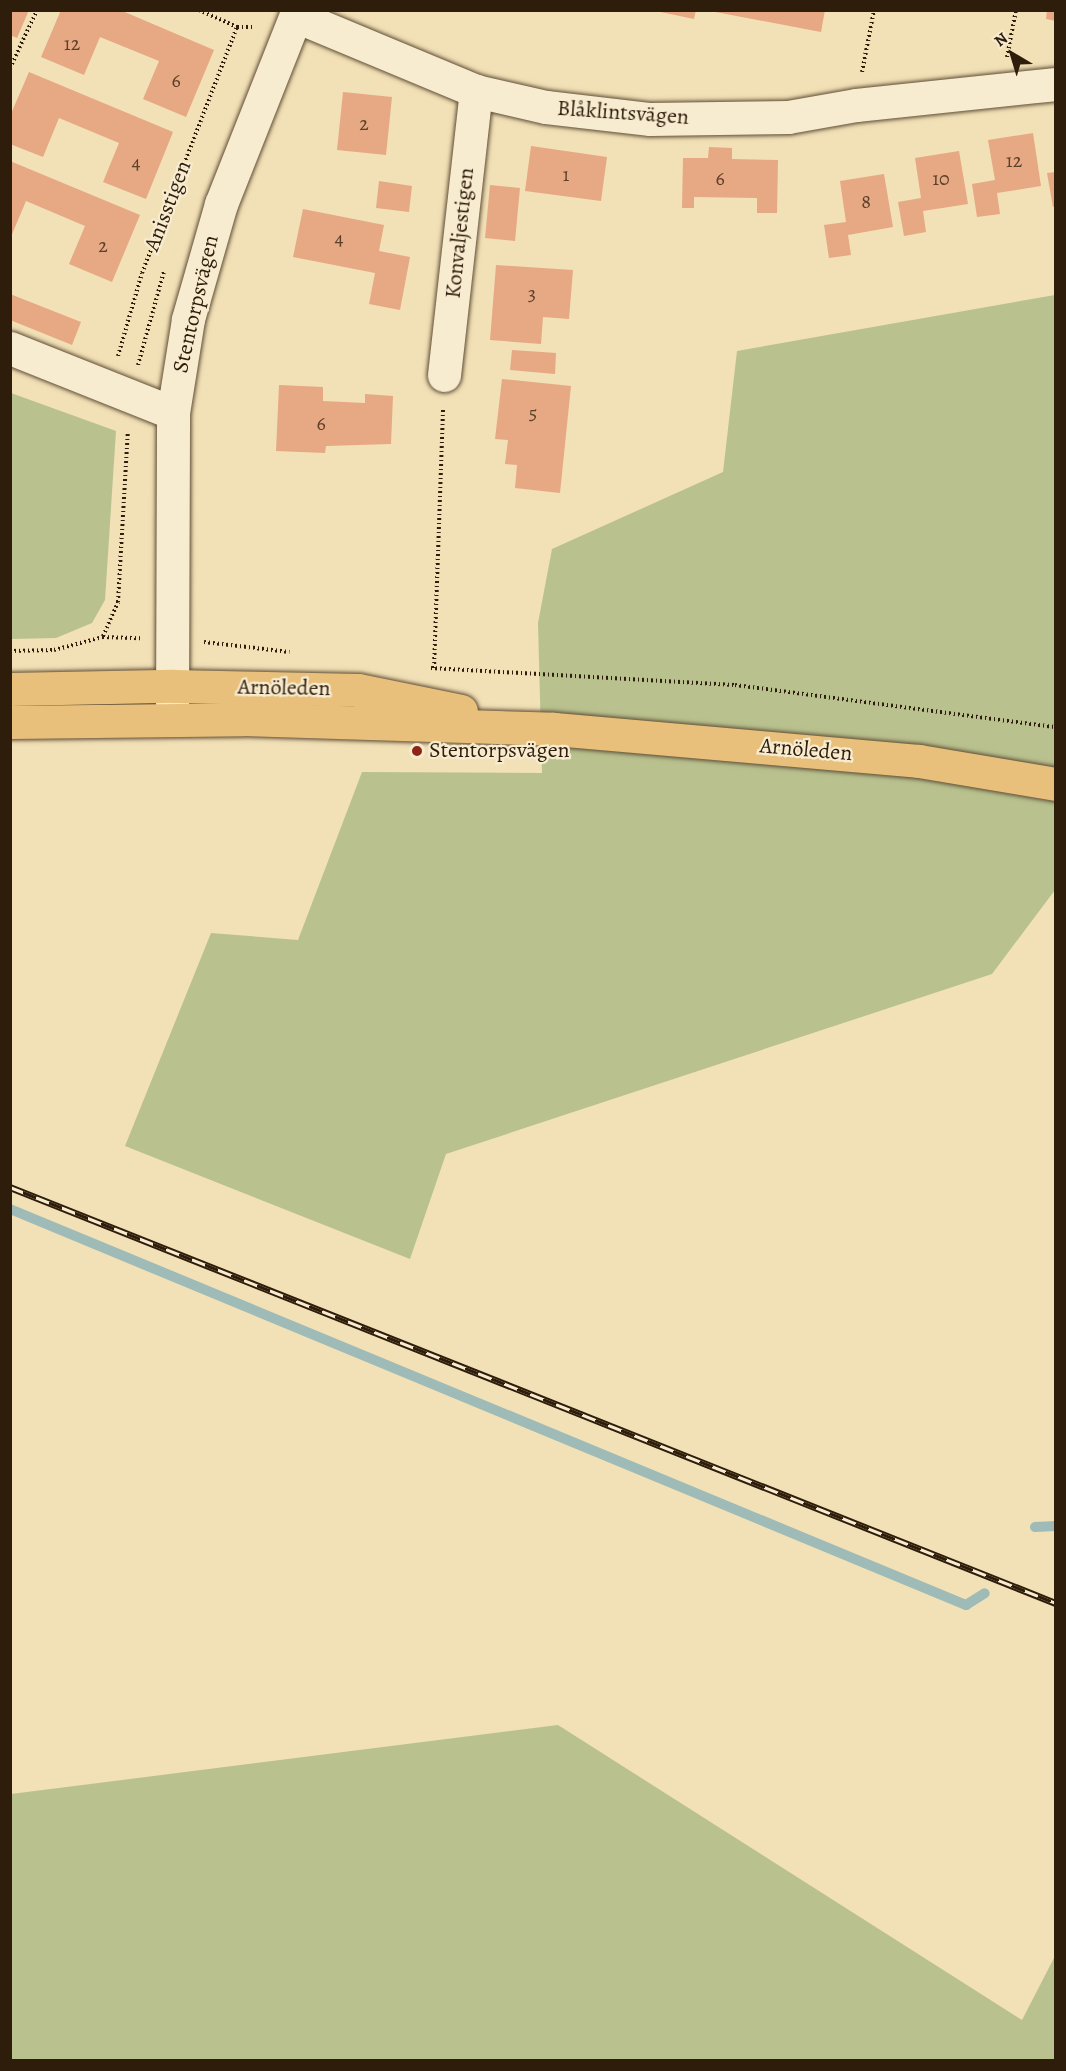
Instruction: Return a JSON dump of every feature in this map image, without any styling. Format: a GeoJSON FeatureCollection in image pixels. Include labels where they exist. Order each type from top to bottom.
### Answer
{"type":"FeatureCollection","features":[{"type":"Feature","properties":{"kind":"main road","name":"Arnöleden"},"geometry":{"type":"LineString","coordinates":[[10,689],[173,686],[358,690],[554,729]]}},
{"type":"Feature","properties":{"kind":"main road","name":"Arnöleden"},"geometry":{"type":"LineString","coordinates":[[10,722],[172,720],[554,729],[920,760],[1056,784]]}},
{"type":"Feature","properties":{"kind":"street","name":"Blåklintsvägen"},"geometry":{"type":"LineString","coordinates":[[297,13],[476,91],[546,107],[650,119],[788,117],[856,105],[1056,84]]}},
{"type":"Feature","properties":{"kind":"street","name":"Stentorpsvägen"},"geometry":{"type":"LineString","coordinates":[[172,720],[173,412],[188,319],[221,204],[297,13]]}},
{"type":"Feature","properties":{"kind":"street","name":"Konvaljestigen"},"geometry":{"type":"LineString","coordinates":[[444,375],[476,91]]}},
{"type":"Feature","properties":{"kind":"street"},"geometry":{"type":"LineString","coordinates":[[10,348],[173,412]]}},
{"type":"Feature","properties":{"kind":"path"},"geometry":{"type":"LineString","coordinates":[[10,68],[37,10]]}},
{"type":"Feature","properties":{"kind":"path"},"geometry":{"type":"LineString","coordinates":[[199,10],[237,27],[247,29],[297,13]]}},
{"type":"Feature","properties":{"kind":"path"},"geometry":{"type":"LineString","coordinates":[[856,105],[874,10]]}},
{"type":"Feature","properties":{"kind":"path"},"geometry":{"type":"LineString","coordinates":[[1001,90],[1016,10]]}},
{"type":"Feature","properties":{"kind":"path","name":"Anisstigen"},"geometry":{"type":"LineString","coordinates":[[107,388],[142,273],[237,27]]}},
{"type":"Feature","properties":{"kind":"path"},"geometry":{"type":"LineString","coordinates":[[434,668],[444,375]]}},
{"type":"Feature","properties":{"kind":"path"},"geometry":{"type":"LineString","coordinates":[[10,651],[54,650],[103,637],[174,638],[293,653]]}},
{"type":"Feature","properties":{"kind":"path"},"geometry":{"type":"LineString","coordinates":[[422,667],[735,685],[1056,727]]}},
{"type":"Feature","properties":{"kind":"green space"},"geometry":{"type":"Polygon","coordinates":[[[1055,295],[1055,890],[992,974],[446,1154],[410,1259],[125,1146],[211,933],[298,940],[362,772],[542,773],[538,623],[552,549],[723,472],[737,351],[1055,295]]]}},
{"type":"Feature","properties":{"kind":"green space"},"geometry":{"type":"Polygon","coordinates":[[[11,393],[116,431],[105,600],[92,623],[56,638],[11,639],[11,393]]]}},
{"type":"Feature","properties":{"kind":"green space"},"geometry":{"type":"Polygon","coordinates":[[[558,1725],[1022,2020],[1055,1956],[1055,2060],[11,2060],[11,1794],[558,1725]]]}},
{"type":"Feature","properties":{"kind":"building"},"geometry":{"type":"Polygon","coordinates":[[[10,10],[29,10],[17,38],[10,35],[10,10]]]}},
{"type":"Feature","properties":{"kind":"building"},"geometry":{"type":"Polygon","coordinates":[[[61,10],[120,10],[214,50],[186,117],[143,99],[159,61],[100,37],[84,75],[41,57],[61,10]]]}},
{"type":"Feature","properties":{"kind":"building"},"geometry":{"type":"Polygon","coordinates":[[[651,10],[696,10],[694,19],[651,10]]]}},
{"type":"Feature","properties":{"kind":"building"},"geometry":{"type":"Polygon","coordinates":[[[705,10],[825,10],[821,32],[705,10]]]}},
{"type":"Feature","properties":{"kind":"building"},"geometry":{"type":"Polygon","coordinates":[[[1047,10],[1056,10],[1056,21],[1046,19],[1047,10]]]}},
{"type":"Feature","properties":{"kind":"building"},"geometry":{"type":"Polygon","coordinates":[[[29,72],[173,132],[146,199],[103,182],[119,143],[59,118],[43,157],[10,144],[10,116],[29,72]]]}},
{"type":"Feature","properties":{"kind":"building"},"geometry":{"type":"Polygon","coordinates":[[[343,92],[392,97],[386,155],[337,150],[343,92]]]}},
{"type":"Feature","properties":{"kind":"building"},"geometry":{"type":"Polygon","coordinates":[[[1033,133],[1041,186],[997,193],[1000,214],[977,217],[972,184],[995,180],[988,140],[1033,133]]]}},
{"type":"Feature","properties":{"kind":"building"},"geometry":{"type":"Polygon","coordinates":[[[531,146],[607,157],[601,201],[525,191],[531,146]]]}},
{"type":"Feature","properties":{"kind":"building"},"geometry":{"type":"Polygon","coordinates":[[[709,147],[732,148],[732,159],[778,160],[777,213],[757,213],[757,198],[694,197],[694,208],[682,208],[683,158],[708,158],[709,147]]]}},
{"type":"Feature","properties":{"kind":"building"},"geometry":{"type":"Polygon","coordinates":[[[959,151],[968,204],[923,211],[926,232],[904,236],[898,202],[921,198],[915,158],[959,151]]]}},
{"type":"Feature","properties":{"kind":"building"},"geometry":{"type":"Polygon","coordinates":[[[10,161],[140,215],[112,282],[69,264],[85,226],[26,201],[10,239],[10,161]]]}},
{"type":"Feature","properties":{"kind":"building"},"geometry":{"type":"Polygon","coordinates":[[[1056,172],[1056,206],[1053,207],[1047,173],[1056,172]]]}},
{"type":"Feature","properties":{"kind":"building"},"geometry":{"type":"Polygon","coordinates":[[[884,174],[893,227],[848,235],[851,255],[829,258],[824,225],[846,222],[840,181],[884,174]]]}},
{"type":"Feature","properties":{"kind":"building"},"geometry":{"type":"Polygon","coordinates":[[[379,181],[412,186],[409,212],[376,208],[379,181]]]}},
{"type":"Feature","properties":{"kind":"building"},"geometry":{"type":"Polygon","coordinates":[[[490,185],[520,188],[515,241],[485,238],[490,185]]]}},
{"type":"Feature","properties":{"kind":"building"},"geometry":{"type":"Polygon","coordinates":[[[303,209],[384,225],[379,251],[410,257],[400,310],[369,304],[375,273],[293,257],[303,209]]]}},
{"type":"Feature","properties":{"kind":"building"},"geometry":{"type":"Polygon","coordinates":[[[496,265],[573,270],[569,319],[543,317],[541,344],[490,340],[496,265]]]}},
{"type":"Feature","properties":{"kind":"building"},"geometry":{"type":"Polygon","coordinates":[[[10,294],[81,322],[72,345],[10,320],[10,294]]]}},
{"type":"Feature","properties":{"kind":"building"},"geometry":{"type":"Polygon","coordinates":[[[512,350],[556,353],[555,374],[510,370],[512,350]]]}},
{"type":"Feature","properties":{"kind":"building"},"geometry":{"type":"Polygon","coordinates":[[[502,379],[571,386],[560,493],[515,488],[517,465],[505,464],[508,440],[495,439],[502,379]]]}},
{"type":"Feature","properties":{"kind":"building"},"geometry":{"type":"Polygon","coordinates":[[[279,385],[323,387],[323,401],[365,403],[365,394],[393,396],[391,444],[326,446],[325,453],[276,451],[279,385]]]}},
{"type":"Feature","properties":{"kind":"waterway"},"geometry":{"type":"LineString","coordinates":[[10,1209],[966,1605],[985,1593]]}},
{"type":"Feature","properties":{"kind":"waterway"},"geometry":{"type":"LineString","coordinates":[[1035,1527],[1056,1526]]}},
{"type":"Feature","properties":{"kind":"railway"},"geometry":{"type":"LineString","coordinates":[[10,1187],[1056,1603]]}},
{"type":"Feature","properties":{"kind":"place","name":"Stentorpsvägen"},"geometry":{"type":"Point","coordinates":[417,751]}}]}
